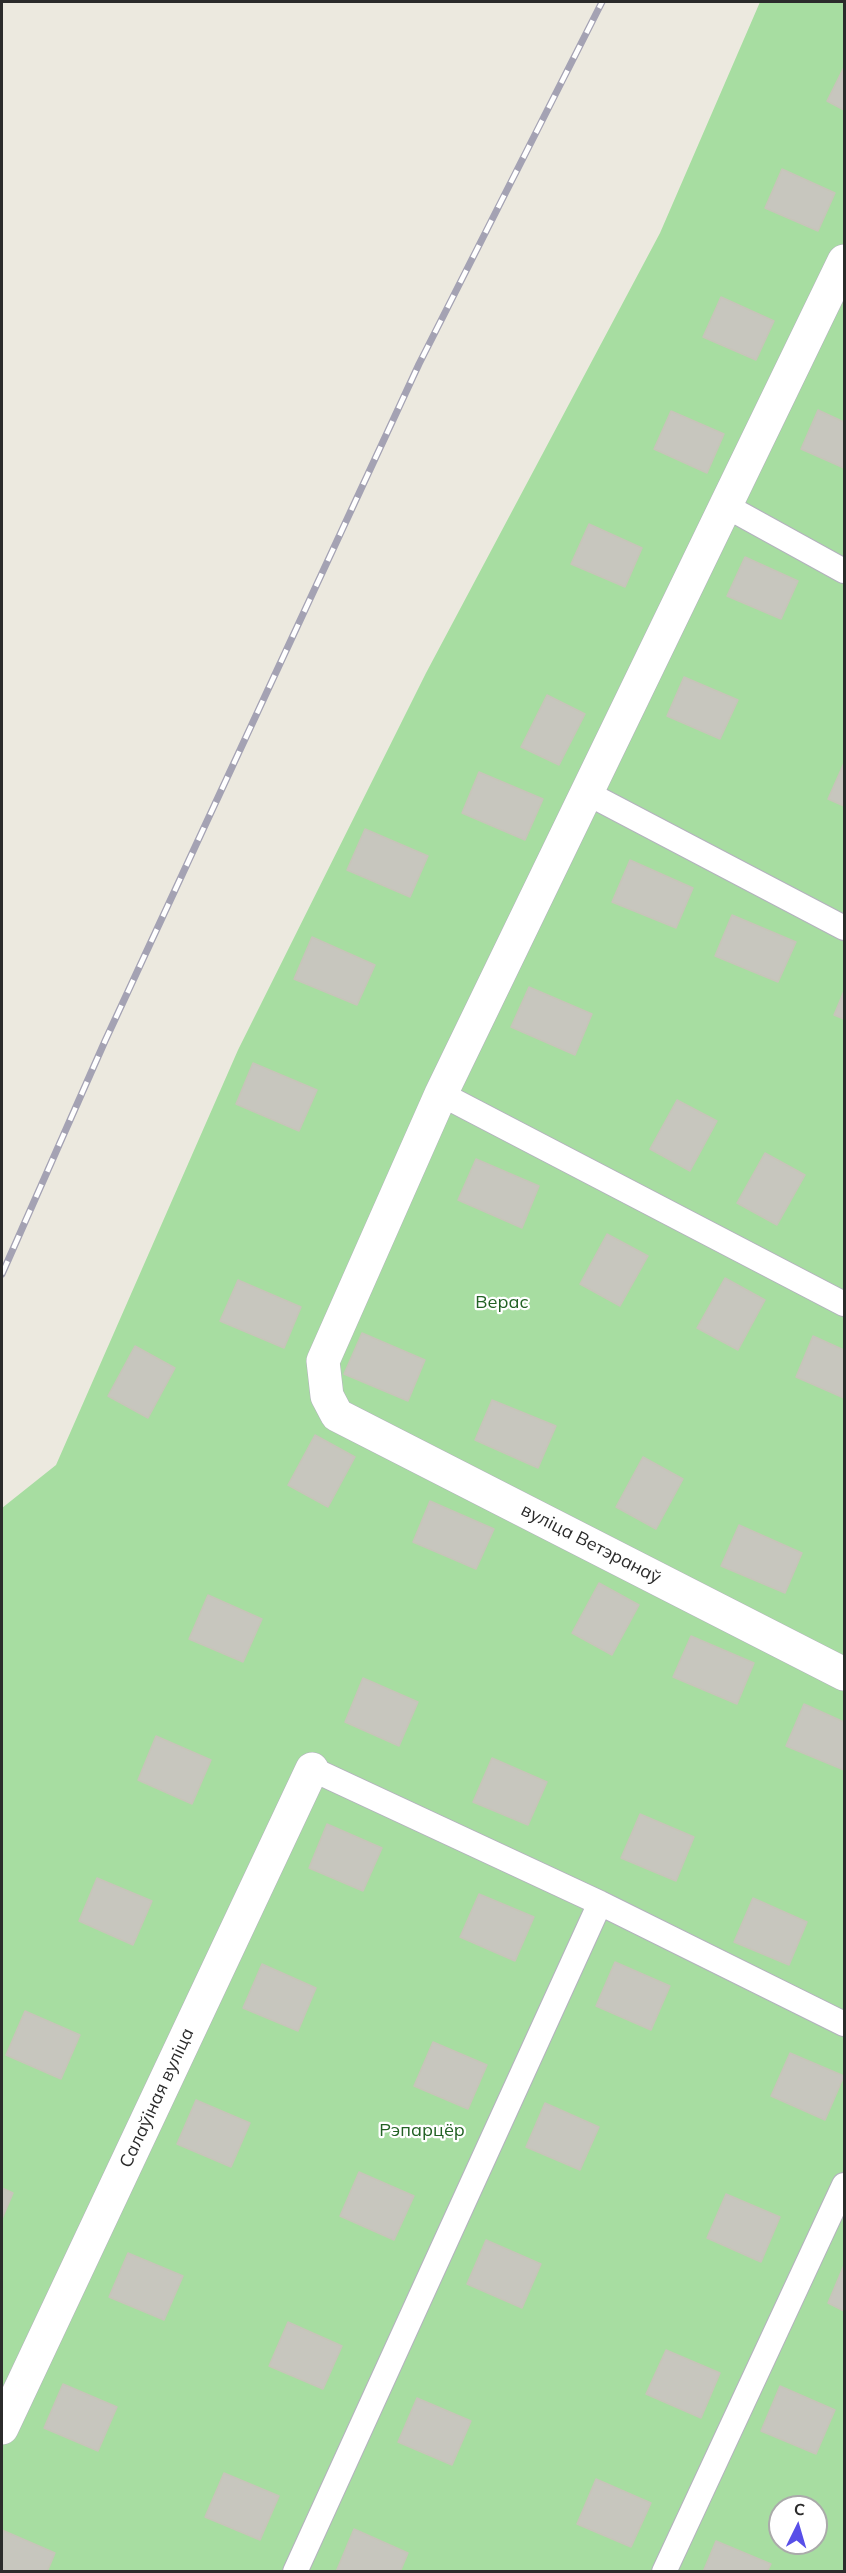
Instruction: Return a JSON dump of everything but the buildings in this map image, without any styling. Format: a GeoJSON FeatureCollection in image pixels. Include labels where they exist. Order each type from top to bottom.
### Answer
{"type":"FeatureCollection","features":[{"type":"Feature","properties":{"kind":"street"},"geometry":{"type":"LineString","coordinates":[[441,1094],[844,261]]}},
{"type":"Feature","properties":{"kind":"street","name":"вуліца Ветэранаў"},"geometry":{"type":"LineString","coordinates":[[441,1094],[323,1361],[327,1396],[337,1415],[844,1674]]}},
{"type":"Feature","properties":{"kind":"street","name":"Салаўіная вуліца"},"geometry":{"type":"LineString","coordinates":[[2,2428],[312,1769]]}},
{"type":"Feature","properties":{"kind":"lane"},"geometry":{"type":"LineString","coordinates":[[726,506],[844,571]]}},
{"type":"Feature","properties":{"kind":"lane"},"geometry":{"type":"LineString","coordinates":[[587,793],[844,928]]}},
{"type":"Feature","properties":{"kind":"lane"},"geometry":{"type":"LineString","coordinates":[[441,1094],[844,1304]]}},
{"type":"Feature","properties":{"kind":"lane"},"geometry":{"type":"LineString","coordinates":[[312,1769],[600,1902],[844,2025]]}},
{"type":"Feature","properties":{"kind":"lane"},"geometry":{"type":"LineString","coordinates":[[295,2571],[600,1902]]}},
{"type":"Feature","properties":{"kind":"lane"},"geometry":{"type":"LineString","coordinates":[[664,2571],[844,2185]]}},
{"type":"Feature","properties":{"kind":"green space"},"geometry":{"type":"Polygon","coordinates":[[[760,2],[844,2],[844,2571],[2,2572],[2,1508],[56,1465],[238,1050],[426,673],[660,233],[760,2]]]}},
{"type":"Feature","properties":{"kind":"railway"},"geometry":{"type":"LineString","coordinates":[[2,1274],[105,1041],[419,364],[602,2]]}},
{"type":"Feature","properties":{"kind":"park label","name":"Верас"},"geometry":{"type":"Point","coordinates":[502,1303]}},
{"type":"Feature","properties":{"kind":"park label","name":"Рэпарцёр"},"geometry":{"type":"Point","coordinates":[422,2131]}}]}
